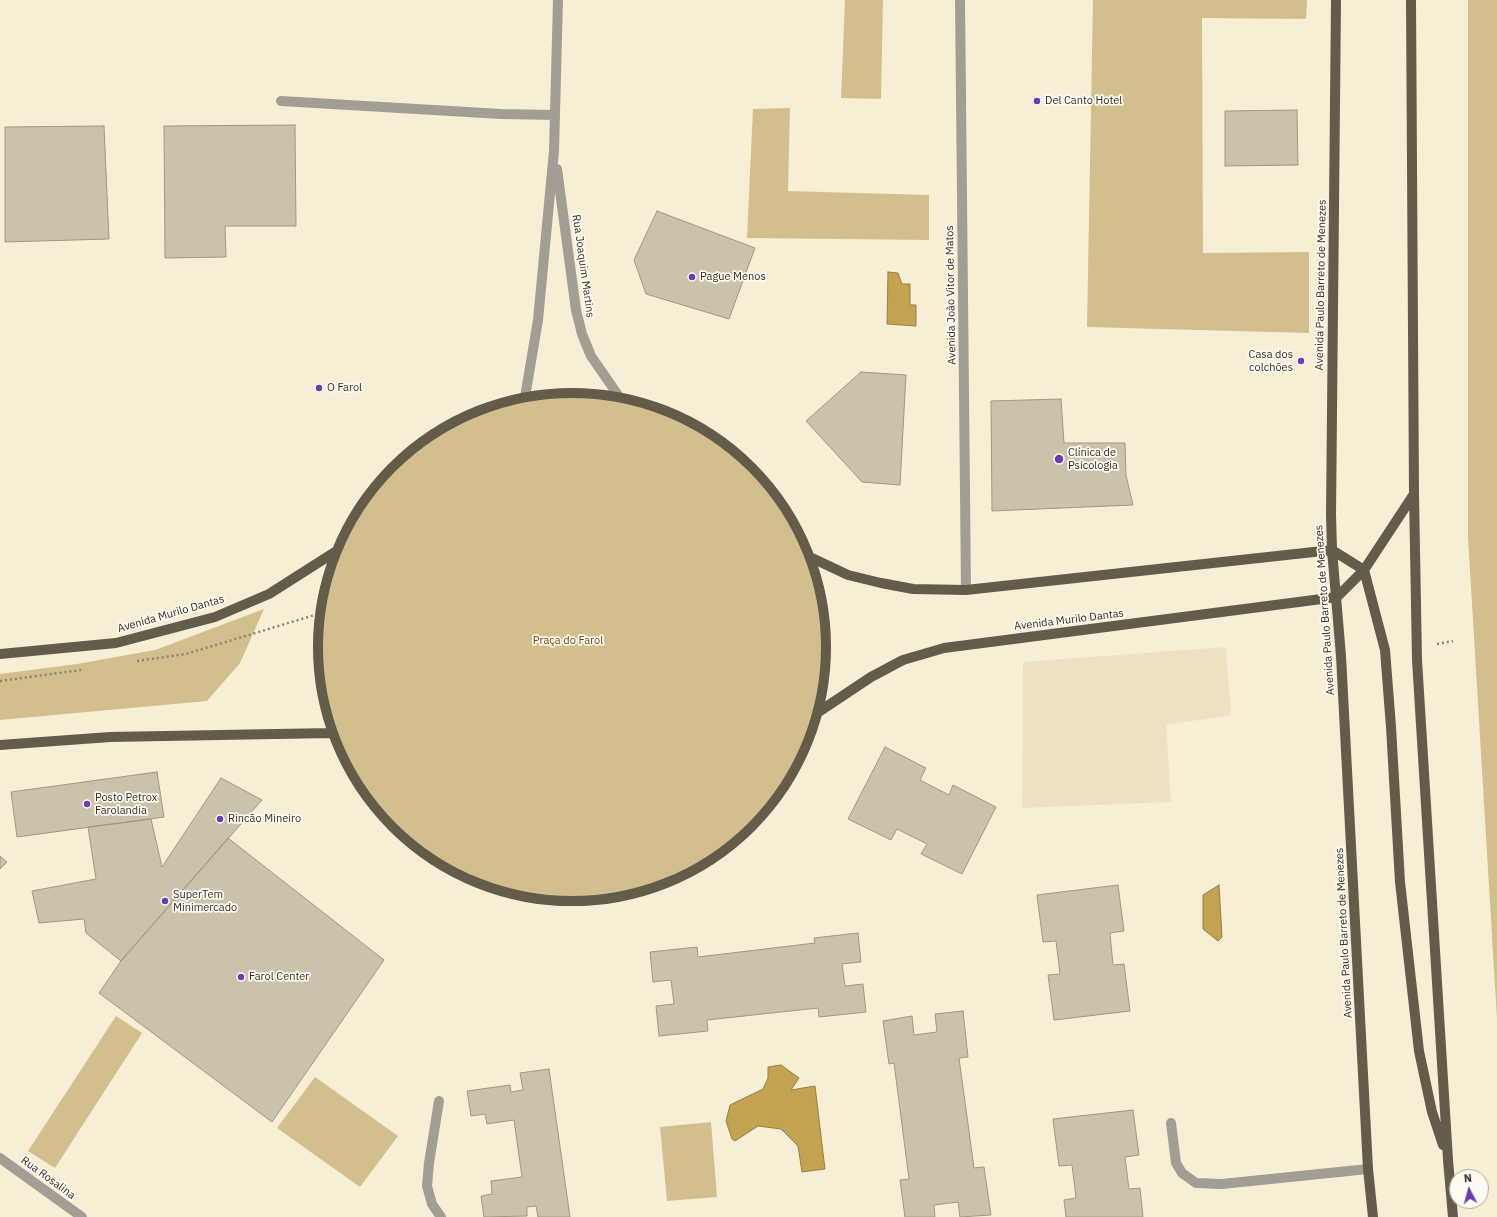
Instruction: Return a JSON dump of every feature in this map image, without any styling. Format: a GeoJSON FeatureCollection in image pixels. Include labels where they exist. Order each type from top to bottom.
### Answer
{"type":"FeatureCollection","features":[{"type":"Feature","properties":{"kind":"main road","name":"Avenida Paulo Barreto de Menezes"},"geometry":{"type":"LineString","coordinates":[[1336,0],[1331,503],[1332,550],[1341,656],[1368,1169],[1373,1217]]}},
{"type":"Feature","properties":{"kind":"main road"},"geometry":{"type":"LineString","coordinates":[[1411,0],[1414,494],[1417,660],[1448,1160],[1453,1217]]}},
{"type":"Feature","properties":{"kind":"main road","name":"Avenida Murilo Dantas"},"geometry":{"type":"LineString","coordinates":[[592,394],[620,398],[670,413],[717,437],[756,470],[789,511],[812,558],[828,634],[820,711],[794,774],[752,829],[698,870],[634,895],[565,902],[497,891],[435,862],[382,819],[331,733],[320,690],[318,614],[335,552],[355,515],[366,497],[380,480],[410,451],[446,427],[458,421],[484,409],[525,397],[592,394]]}},
{"type":"Feature","properties":{"kind":"main road"},"geometry":{"type":"LineString","coordinates":[[1337,597],[1364,570],[1414,494]]}},
{"type":"Feature","properties":{"kind":"main road"},"geometry":{"type":"LineString","coordinates":[[812,558],[848,575],[913,589],[966,590],[1332,550],[1364,570],[1385,650],[1392,727],[1400,882],[1419,1051],[1432,1112],[1448,1160]]}},
{"type":"Feature","properties":{"kind":"main road","name":"Avenida Murilo Dantas"},"geometry":{"type":"LineString","coordinates":[[0,654],[116,642],[216,617],[269,594],[335,552]]}},
{"type":"Feature","properties":{"kind":"main road","name":"Avenida Murilo Dantas"},"geometry":{"type":"LineString","coordinates":[[820,711],[871,677],[903,660],[944,648],[1337,597]]}},
{"type":"Feature","properties":{"kind":"main road"},"geometry":{"type":"LineString","coordinates":[[0,745],[110,737],[331,733]]}},
{"type":"Feature","properties":{"kind":"street","name":"Rua Joaquim Martins"},"geometry":{"type":"LineString","coordinates":[[525,397],[538,320],[554,151],[558,0]]}},
{"type":"Feature","properties":{"kind":"street","name":"Avenida João Vitor de Matos"},"geometry":{"type":"LineString","coordinates":[[960,0],[966,590]]}},
{"type":"Feature","properties":{"kind":"street"},"geometry":{"type":"LineString","coordinates":[[282,101],[501,114],[555,115]]}},
{"type":"Feature","properties":{"kind":"street","name":"Rua Joaquim Martins"},"geometry":{"type":"LineString","coordinates":[[554,151],[576,310],[582,334],[591,356],[620,398]]}},
{"type":"Feature","properties":{"kind":"street"},"geometry":{"type":"LineString","coordinates":[[439,1101],[429,1163],[427,1186],[432,1204],[441,1217]]}},
{"type":"Feature","properties":{"kind":"street"},"geometry":{"type":"LineString","coordinates":[[1170,1123],[1176,1163],[1182,1173],[1196,1182],[1222,1184],[1368,1169]]}},
{"type":"Feature","properties":{"kind":"street","name":"Rua Rosalina"},"geometry":{"type":"LineString","coordinates":[[0,1158],[82,1217]]}},
{"type":"Feature","properties":{"kind":"shaded area"},"geometry":{"type":"Polygon","coordinates":[[[888,272],[898,273],[902,284],[910,284],[910,305],[916,305],[916,326],[887,324],[888,272]]]}},
{"type":"Feature","properties":{"kind":"shaded area"},"geometry":{"type":"Polygon","coordinates":[[[1226,647],[1231,715],[1166,725],[1171,802],[1022,808],[1023,662],[1226,647]]]}},
{"type":"Feature","properties":{"kind":"shaded area"},"geometry":{"type":"Polygon","coordinates":[[[1219,885],[1222,937],[1218,941],[1203,929],[1203,895],[1219,885]]]}},
{"type":"Feature","properties":{"kind":"shaded area"},"geometry":{"type":"Polygon","coordinates":[[[781,1065],[799,1078],[791,1090],[815,1086],[825,1169],[802,1172],[798,1146],[781,1129],[758,1126],[735,1141],[732,1139],[726,1121],[730,1105],[763,1089],[768,1078],[768,1067],[781,1065]]]}},
{"type":"Feature","properties":{"kind":"green space"},"geometry":{"type":"Polygon","coordinates":[[[845,0],[883,0],[881,99],[841,98],[845,0]]]}},
{"type":"Feature","properties":{"kind":"green space"},"geometry":{"type":"Polygon","coordinates":[[[1093,0],[1307,0],[1306,19],[1202,18],[1203,253],[1309,252],[1309,333],[1087,327],[1093,0]]]}},
{"type":"Feature","properties":{"kind":"green space"},"geometry":{"type":"Polygon","coordinates":[[[1468,0],[1497,0],[1497,1019],[1468,537],[1468,0]]]}},
{"type":"Feature","properties":{"kind":"green space"},"geometry":{"type":"Polygon","coordinates":[[[790,108],[788,191],[929,195],[929,240],[747,238],[753,109],[790,108]]]}},
{"type":"Feature","properties":{"kind":"green space","name":"Praça do Farol"},"geometry":{"type":"Polygon","coordinates":[[[572,393],[597,394],[622,398],[669,412],[692,423],[713,436],[752,467],[783,506],[796,527],[807,550],[821,597],[825,622],[825,672],[821,697],[807,744],[796,767],[783,788],[752,827],[713,858],[692,871],[669,882],[622,896],[597,900],[572,901],[547,900],[522,896],[475,882],[452,871],[431,858],[392,827],[361,788],[348,767],[337,744],[323,697],[319,672],[318,647],[319,622],[323,597],[337,550],[348,527],[361,506],[392,467],[431,436],[452,423],[475,412],[522,398],[547,394],[572,393]]]}},
{"type":"Feature","properties":{"kind":"green space"},"geometry":{"type":"Polygon","coordinates":[[[264,609],[240,663],[207,701],[0,720],[0,674],[77,664],[155,650],[264,609]]]}},
{"type":"Feature","properties":{"kind":"green space"},"geometry":{"type":"Polygon","coordinates":[[[116,1016],[142,1033],[55,1168],[28,1151],[116,1016]]]}},
{"type":"Feature","properties":{"kind":"green space"},"geometry":{"type":"Polygon","coordinates":[[[315,1077],[398,1136],[360,1187],[277,1128],[315,1077]]]}},
{"type":"Feature","properties":{"kind":"green space"},"geometry":{"type":"Polygon","coordinates":[[[711,1122],[717,1197],[667,1201],[660,1127],[711,1122]]]}},
{"type":"Feature","properties":{"kind":"building"},"geometry":{"type":"Polygon","coordinates":[[[1297,110],[1298,165],[1225,166],[1225,111],[1297,110]]]}},
{"type":"Feature","properties":{"kind":"building"},"geometry":{"type":"Polygon","coordinates":[[[295,125],[296,226],[225,226],[226,257],[165,258],[164,126],[295,125]]]}},
{"type":"Feature","properties":{"kind":"building"},"geometry":{"type":"Polygon","coordinates":[[[104,126],[109,239],[5,242],[5,127],[104,126]]]}},
{"type":"Feature","properties":{"kind":"building","name":"Pague Menos"},"geometry":{"type":"Polygon","coordinates":[[[657,211],[755,248],[729,319],[646,294],[634,260],[657,211]]]}},
{"type":"Feature","properties":{"kind":"building"},"geometry":{"type":"Polygon","coordinates":[[[861,372],[906,375],[900,485],[862,482],[806,421],[861,372]]]}},
{"type":"Feature","properties":{"kind":"building","name":"Clínica de Psicologia"},"geometry":{"type":"Polygon","coordinates":[[[1061,399],[1064,443],[1125,443],[1126,475],[1133,505],[992,511],[991,401],[1061,399]]]}},
{"type":"Feature","properties":{"kind":"building"},"geometry":{"type":"Polygon","coordinates":[[[885,747],[926,768],[920,780],[949,795],[953,785],[996,807],[962,874],[921,854],[927,844],[897,829],[891,840],[848,819],[885,747]]]}},
{"type":"Feature","properties":{"kind":"building","name":"Posto Petrox Farolandia"},"geometry":{"type":"Polygon","coordinates":[[[157,772],[164,817],[17,837],[11,792],[157,772]]]}},
{"type":"Feature","properties":{"kind":"building"},"geometry":{"type":"Polygon","coordinates":[[[221,778],[262,800],[121,961],[86,933],[84,919],[39,923],[32,891],[96,879],[88,827],[151,819],[162,867],[221,778]]]}},
{"type":"Feature","properties":{"kind":"building","name":"Farol Center"},"geometry":{"type":"Polygon","coordinates":[[[228,838],[384,960],[272,1122],[99,993],[121,961],[228,838]]]}},
{"type":"Feature","properties":{"kind":"building"},"geometry":{"type":"Polygon","coordinates":[[[0,856],[7,862],[0,869],[0,856]]]}},
{"type":"Feature","properties":{"kind":"building"},"geometry":{"type":"Polygon","coordinates":[[[1118,885],[1124,931],[1110,933],[1113,965],[1124,964],[1130,1011],[1054,1020],[1048,975],[1060,974],[1056,941],[1043,942],[1037,895],[1118,885]]]}},
{"type":"Feature","properties":{"kind":"building"},"geometry":{"type":"Polygon","coordinates":[[[858,933],[861,962],[842,964],[845,986],[863,984],[866,1012],[819,1017],[818,1008],[707,1020],[708,1031],[659,1036],[656,1006],[674,1004],[671,980],[653,982],[650,952],[697,947],[698,957],[815,943],[814,938],[858,933]]]}},
{"type":"Feature","properties":{"kind":"building"},"geometry":{"type":"Polygon","coordinates":[[[963,1011],[968,1057],[959,1058],[974,1168],[984,1167],[991,1215],[960,1217],[958,1202],[934,1205],[935,1217],[905,1217],[900,1180],[909,1179],[894,1063],[889,1064],[883,1021],[912,1016],[914,1035],[937,1032],[935,1014],[963,1011]]]}},
{"type":"Feature","properties":{"kind":"building"},"geometry":{"type":"Polygon","coordinates":[[[549,1069],[570,1217],[538,1217],[536,1206],[527,1207],[527,1216],[484,1217],[481,1196],[492,1194],[491,1181],[522,1177],[514,1120],[487,1124],[485,1114],[471,1116],[467,1091],[510,1085],[511,1092],[523,1090],[520,1073],[549,1069]]]}},
{"type":"Feature","properties":{"kind":"building"},"geometry":{"type":"Polygon","coordinates":[[[1133,1110],[1139,1155],[1125,1157],[1129,1189],[1140,1188],[1143,1217],[1066,1217],[1064,1200],[1076,1198],[1072,1165],[1059,1166],[1053,1119],[1133,1110]]]}},
{"type":"Feature","properties":{"kind":"place","name":"Del Canto Hotel"},"geometry":{"type":"Point","coordinates":[1037,101]}},
{"type":"Feature","properties":{"kind":"place","name":"Pague Menos"},"geometry":{"type":"Point","coordinates":[692,277]}},
{"type":"Feature","properties":{"kind":"place","name":"Casa dos colchões"},"geometry":{"type":"Point","coordinates":[1301,361]}},
{"type":"Feature","properties":{"kind":"place","name":"O Farol"},"geometry":{"type":"Point","coordinates":[319,388]}},
{"type":"Feature","properties":{"kind":"place","name":"Clínica de Psicologia"},"geometry":{"type":"Point","coordinates":[1059,459]}},
{"type":"Feature","properties":{"kind":"place","name":"Posto Petrox Farolandia"},"geometry":{"type":"Point","coordinates":[87,804]}},
{"type":"Feature","properties":{"kind":"place","name":"Rincão Mineiro"},"geometry":{"type":"Point","coordinates":[220,819]}},
{"type":"Feature","properties":{"kind":"place","name":"SuperTem Minimercado"},"geometry":{"type":"Point","coordinates":[165,901]}},
{"type":"Feature","properties":{"kind":"place","name":"Farol Center"},"geometry":{"type":"Point","coordinates":[241,977]}}]}
